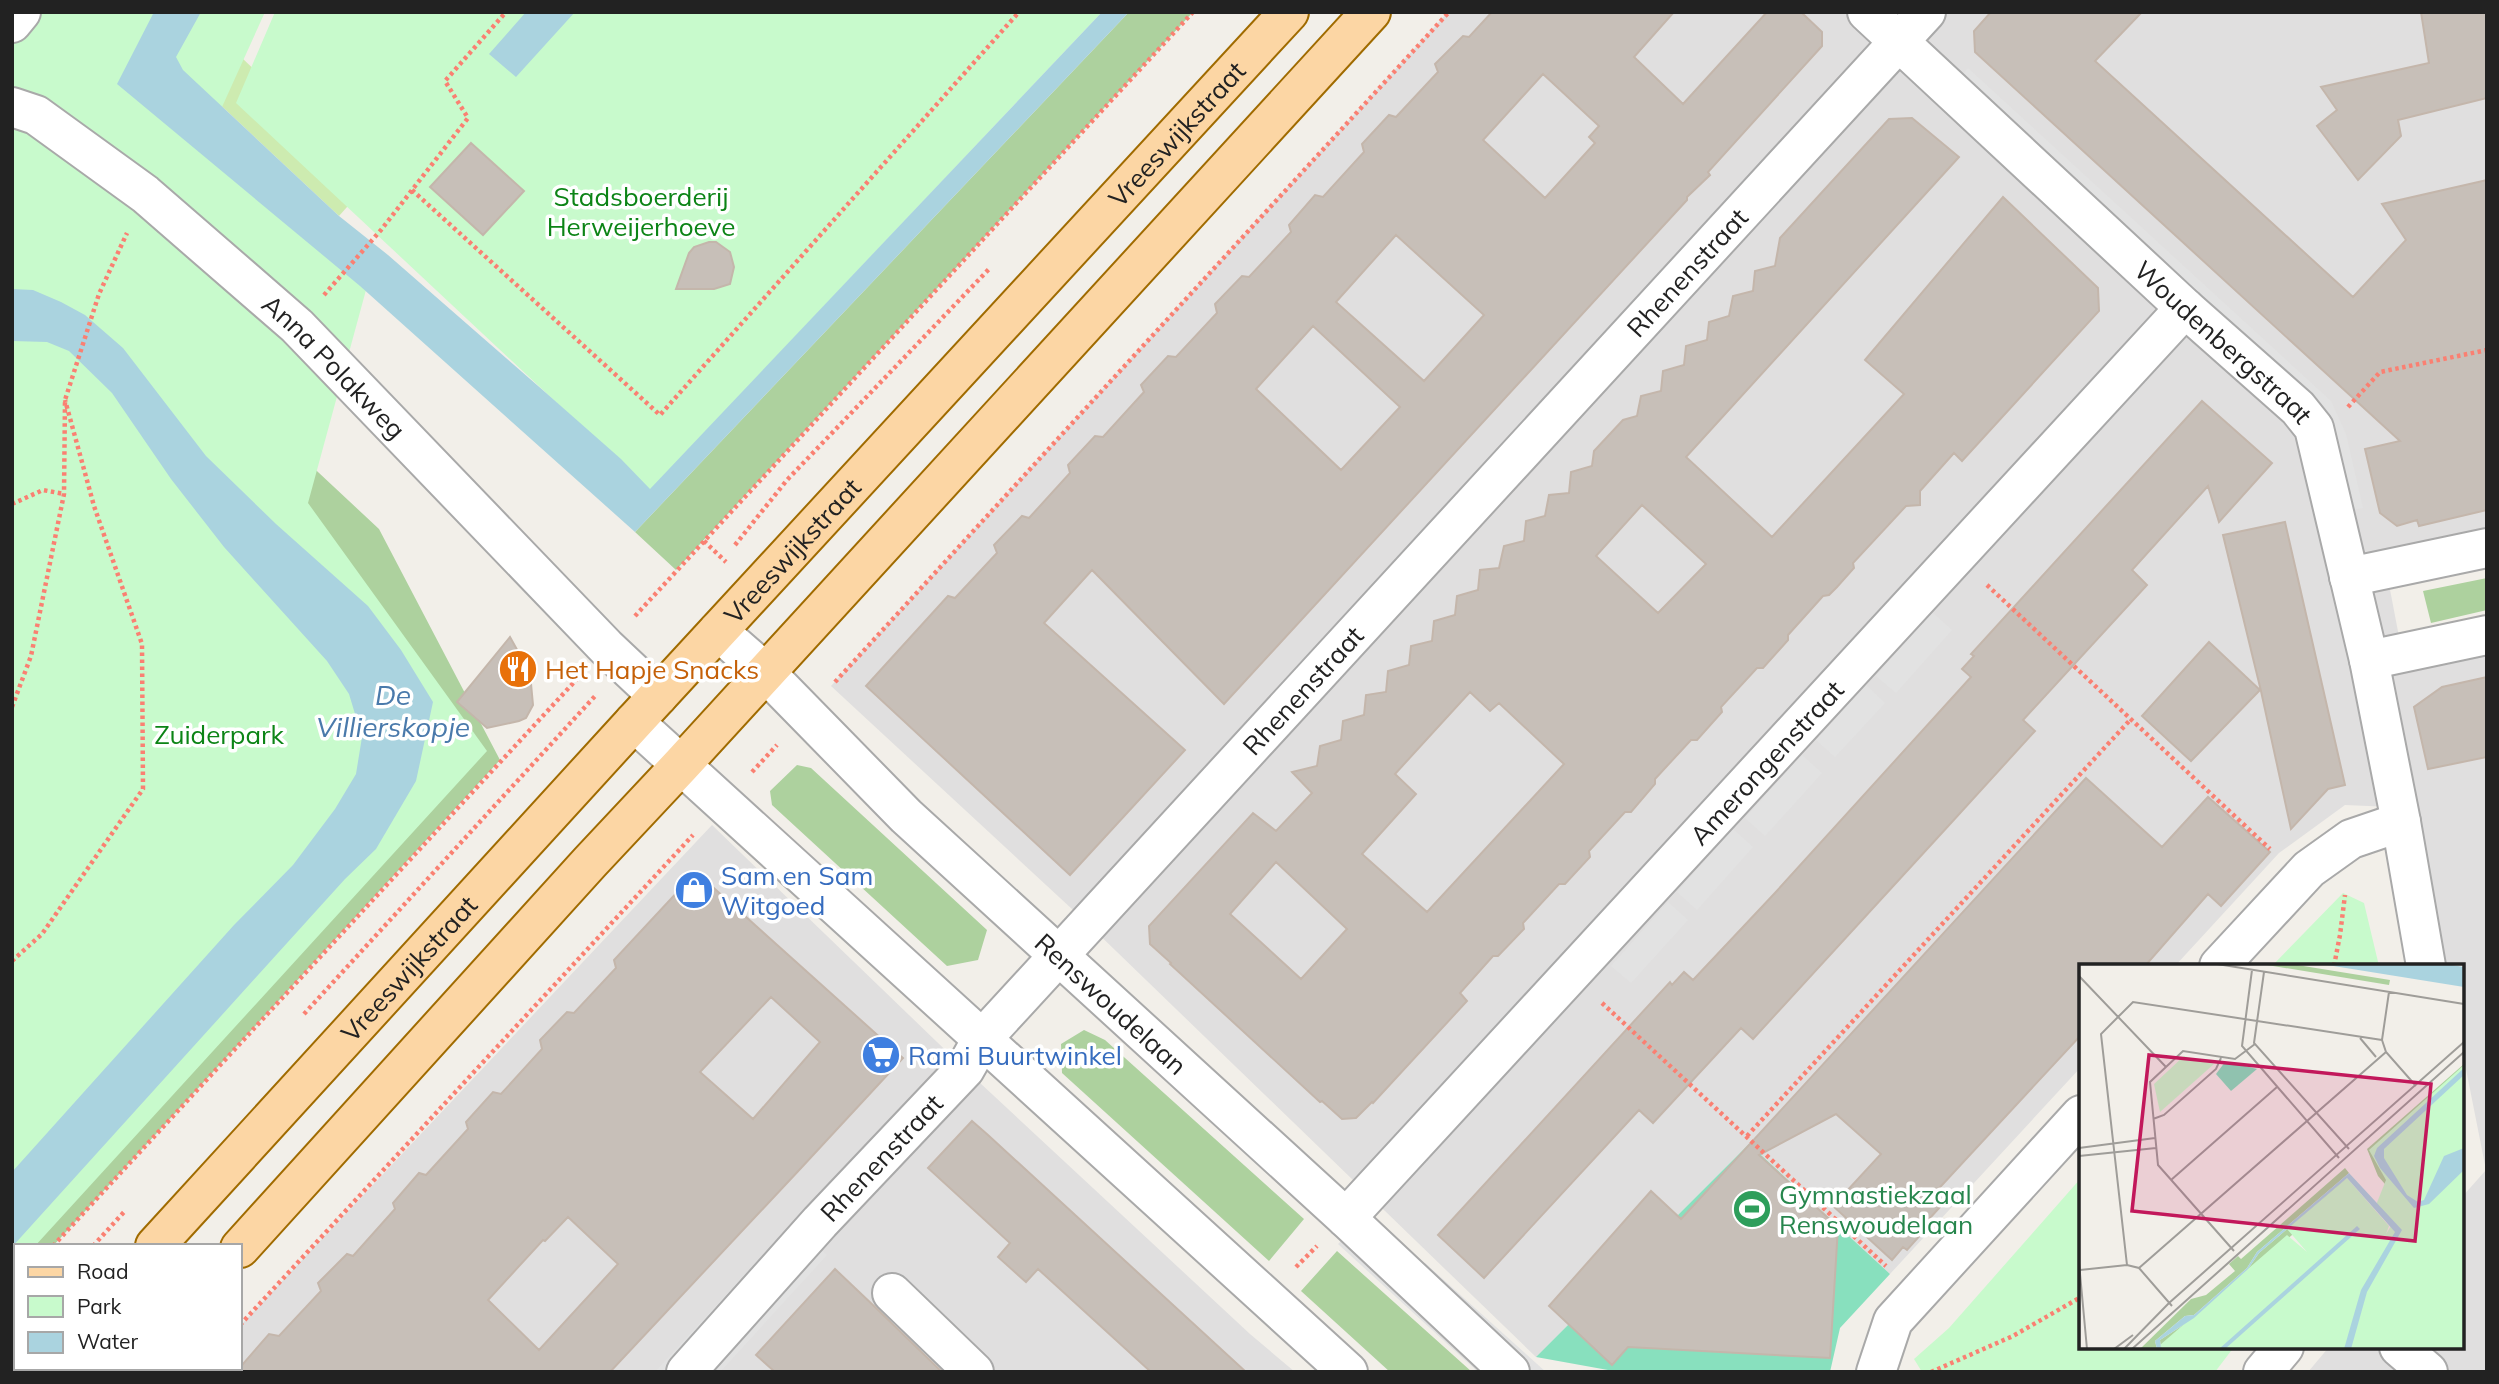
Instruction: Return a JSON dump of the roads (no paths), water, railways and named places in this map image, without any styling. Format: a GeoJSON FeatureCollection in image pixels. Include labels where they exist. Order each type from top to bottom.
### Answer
{"type":"FeatureCollection","features":[{"type":"Feature","properties":{"kind":"main road","name":"Vreeswijkstraat"},"geometry":{"type":"LineString","coordinates":[[157,1244],[1289,12]]}},
{"type":"Feature","properties":{"kind":"main road"},"geometry":{"type":"LineString","coordinates":[[242,1246],[590,862],[1371,12]]}},
{"type":"Feature","properties":{"kind":"street"},"geometry":{"type":"LineString","coordinates":[[12,23],[20,12]]}},
{"type":"Feature","properties":{"kind":"street","name":"Woudenbergstraat"},"geometry":{"type":"LineString","coordinates":[[1867,12],[2185,309],[2298,408],[2314,428],[2369,660],[2426,964]]}},
{"type":"Feature","properties":{"kind":"street","name":"Rhenenstraat"},"geometry":{"type":"LineString","coordinates":[[685,1372],[820,1222],[965,1069],[982,1039],[1926,12]]}},
{"type":"Feature","properties":{"kind":"street","name":"Anna Polakweg"},"geometry":{"type":"LineString","coordinates":[[12,107],[36,115],[145,194],[297,326],[624,663],[646,709]]}},
{"type":"Feature","properties":{"kind":"street","name":"Amerongenstraat"},"geometry":{"type":"LineString","coordinates":[[1346,1218],[2185,309]]}},
{"type":"Feature","properties":{"kind":"street"},"geometry":{"type":"LineString","coordinates":[[2349,577],[2487,548]]}},
{"type":"Feature","properties":{"kind":"street","name":"Renswoudelaan"},"geometry":{"type":"LineString","coordinates":[[719,631],[766,673],[906,816],[1346,1218],[1510,1372]]}},
{"type":"Feature","properties":{"kind":"street"},"geometry":{"type":"LineString","coordinates":[[2369,660],[2487,635]]}},
{"type":"Feature","properties":{"kind":"street"},"geometry":{"type":"LineString","coordinates":[[646,709],[681,765],[1348,1372]]}},
{"type":"Feature","properties":{"kind":"street"},"geometry":{"type":"LineString","coordinates":[[2221,964],[2309,869],[2351,839],[2401,822]]}},
{"type":"Feature","properties":{"kind":"street"},"geometry":{"type":"LineString","coordinates":[[1876,1372],[1894,1321],[2079,1117]]}},
{"type":"Feature","properties":{"kind":"street"},"geometry":{"type":"LineString","coordinates":[[892,1293],[974,1372]]}},
{"type":"Feature","properties":{"kind":"street"},"geometry":{"type":"LineString","coordinates":[[2263,1372],[2282,1349]]}},
{"type":"Feature","properties":{"kind":"street"},"geometry":{"type":"LineString","coordinates":[[2401,1349],[2428,1372]]}},
{"type":"Feature","properties":{"kind":"water"},"geometry":{"type":"Polygon","coordinates":[[[154,12],[201,12],[176,57],[183,70],[339,216],[388,255],[545,392],[621,459],[650,489],[1102,12],[1129,12],[635,532],[360,286],[117,84],[154,12]]]}},
{"type":"Feature","properties":{"kind":"water"},"geometry":{"type":"Polygon","coordinates":[[[526,12],[575,12],[516,77],[489,54],[526,12]]]}},
{"type":"Feature","properties":{"kind":"water","name":"De Villierskopje"},"geometry":{"type":"Polygon","coordinates":[[[12,289],[33,290],[85,315],[123,348],[206,456],[276,524],[368,606],[401,650],[433,702],[416,781],[376,849],[345,879],[12,1247],[12,1172],[234,925],[293,865],[335,809],[356,774],[362,737],[349,694],[327,661],[224,547],[171,479],[112,393],[69,351],[47,342],[12,341],[12,289]]]}},
{"type":"Feature","properties":{"kind":"place","name":"Het Hapje Snacks"},"geometry":{"type":"Point","coordinates":[518,669]}},
{"type":"Feature","properties":{"kind":"place","name":"Sam en Sam Witgoed"},"geometry":{"type":"Point","coordinates":[694,890]}},
{"type":"Feature","properties":{"kind":"place","name":"Rami Buurtwinkel"},"geometry":{"type":"Point","coordinates":[881,1055]}},
{"type":"Feature","properties":{"kind":"place","name":"Gymnastiekzaal Renswoudelaan"},"geometry":{"type":"Point","coordinates":[1752,1209]}},
{"type":"Feature","properties":{"kind":"park label","name":"Stadsboerderij Herweijerhoeve"},"geometry":{"type":"Point","coordinates":[641,211]}},
{"type":"Feature","properties":{"kind":"park label","name":"Zuiderpark"},"geometry":{"type":"Point","coordinates":[219,734]}}]}
